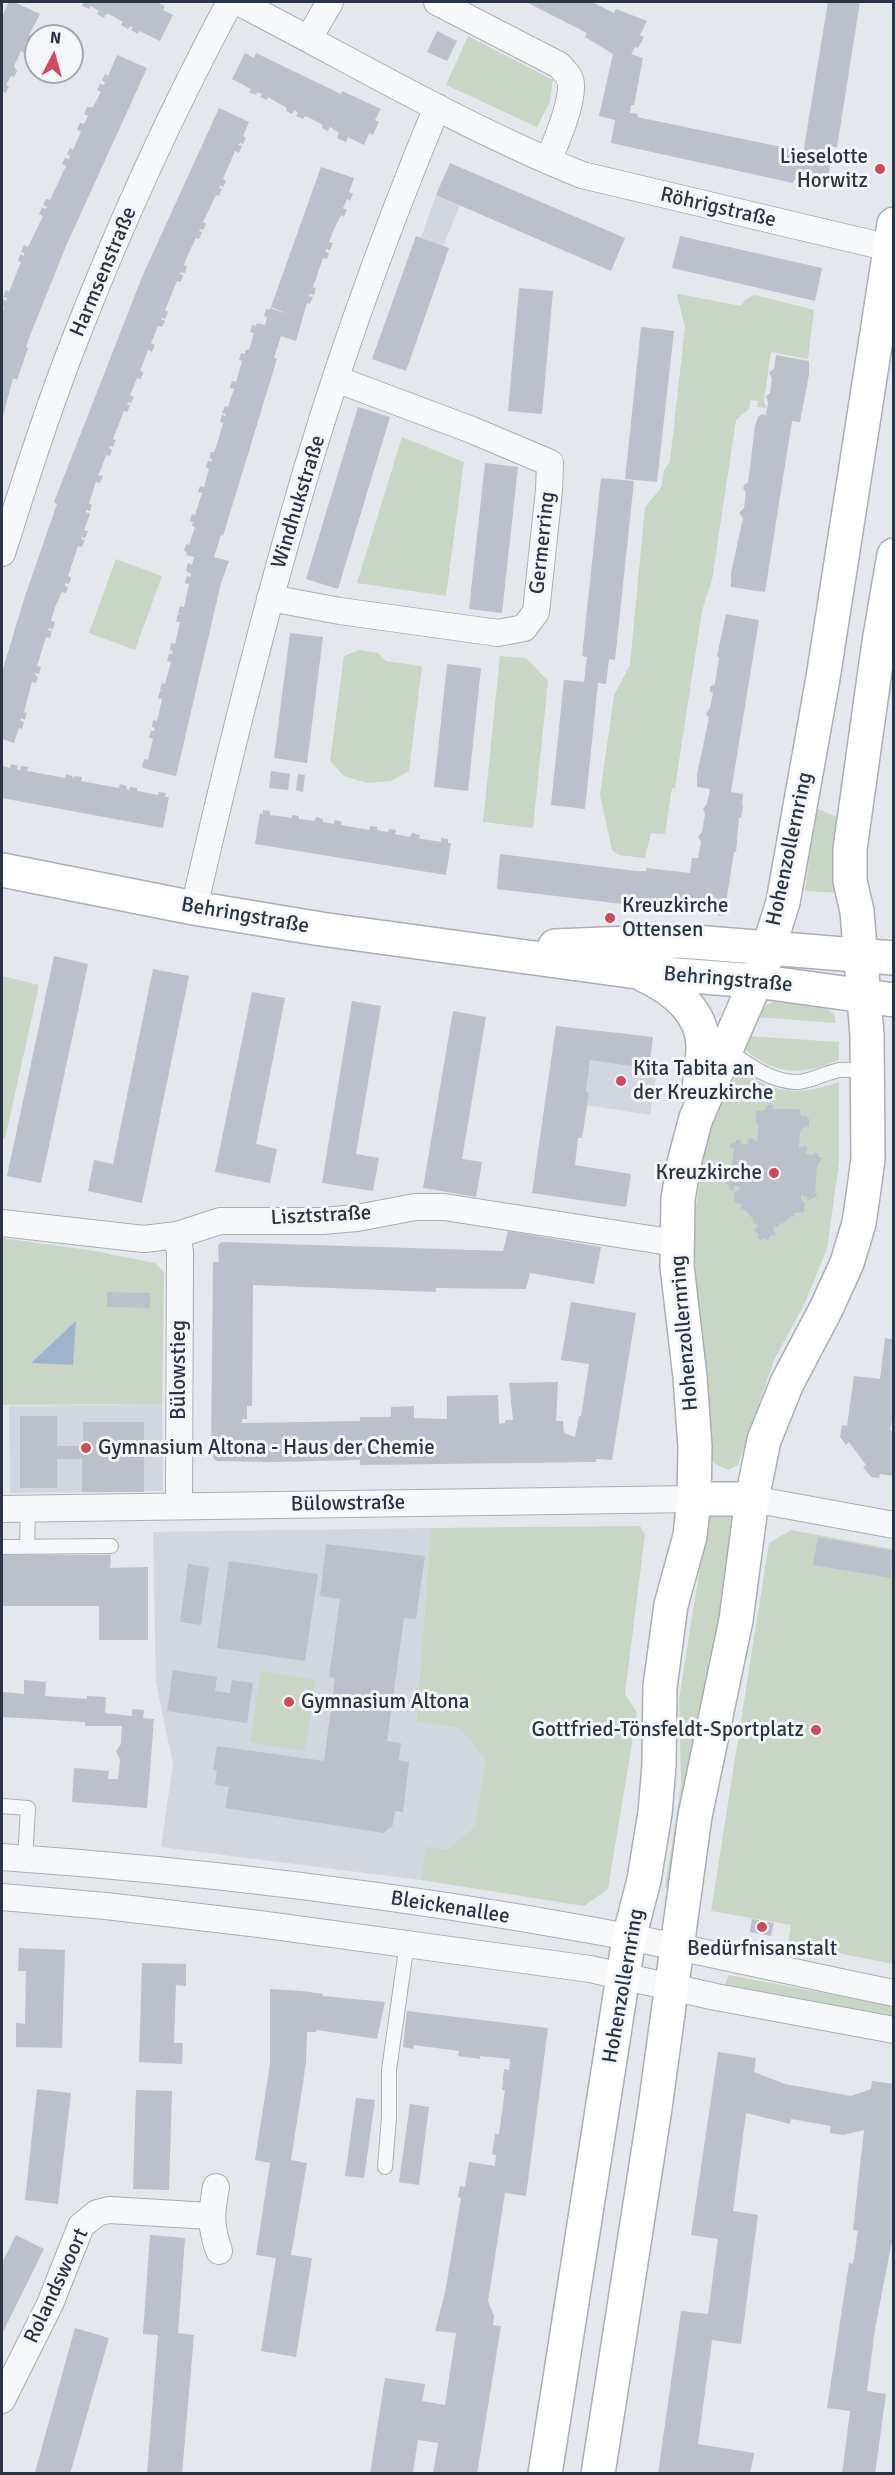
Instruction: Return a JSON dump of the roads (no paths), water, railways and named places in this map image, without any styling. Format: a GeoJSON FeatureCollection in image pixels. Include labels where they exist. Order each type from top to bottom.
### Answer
{"type":"FeatureCollection","features":[{"type":"Feature","properties":{"kind":"main road","name":"Hohenzollernring"},"geometry":{"type":"LineString","coordinates":[[545,2474],[629,1938],[644,1880],[655,1813],[659,1766],[660,1687],[671,1605],[690,1536],[694,1499],[695,1447],[690,1377],[676,1266],[678,1199],[684,1163],[696,1118],[756,981],[783,902],[823,678],[892,236]]}},
{"type":"Feature","properties":{"kind":"main road","name":"Hohenzollernring"},"geometry":{"type":"LineString","coordinates":[[598,2474],[672,1987],[695,1816],[736,1620],[752,1499],[764,1440],[788,1383],[826,1310],[847,1263],[859,1223],[868,1159],[868,1072],[879,997],[860,956],[856,910],[850,881],[850,849],[879,642],[894,555]]}},
{"type":"Feature","properties":{"kind":"main road","name":"Behringstraße"},"geometry":{"type":"LineString","coordinates":[[2,870],[194,908],[402,941],[490,950],[637,972],[756,981],[879,997]]}},
{"type":"Feature","properties":{"kind":"main road","name":"Behringstraße"},"geometry":{"type":"LineString","coordinates":[[490,950],[609,942],[681,941],[894,958]]}},
{"type":"Feature","properties":{"kind":"main road"},"geometry":{"type":"LineString","coordinates":[[637,972],[676,992],[691,1010],[699,1026],[703,1045],[696,1118]]}},
{"type":"Feature","properties":{"kind":"main road"},"geometry":{"type":"LineString","coordinates":[[694,1499],[752,1499]]}},
{"type":"Feature","properties":{"kind":"street","name":"Harmsenstraße"},"geometry":{"type":"LineString","coordinates":[[2,553],[75,340],[104,269],[168,123],[230,2]]}},
{"type":"Feature","properties":{"kind":"street","name":"Röhrigstraße"},"geometry":{"type":"LineString","coordinates":[[238,2],[437,106],[548,161],[582,175],[660,195],[892,236]]}},
{"type":"Feature","properties":{"kind":"street"},"geometry":{"type":"LineString","coordinates":[[309,39],[330,2]]}},
{"type":"Feature","properties":{"kind":"street"},"geometry":{"type":"LineString","coordinates":[[438,2],[559,65],[568,75],[571,84],[563,121],[548,161]]}},
{"type":"Feature","properties":{"kind":"street","name":"Windhukstraße"},"geometry":{"type":"LineString","coordinates":[[194,908],[270,598],[336,379],[404,189],[437,106]]}},
{"type":"Feature","properties":{"kind":"street","name":"Germerring"},"geometry":{"type":"LineString","coordinates":[[270,598],[339,611],[498,633],[524,628],[536,612],[550,463],[472,430],[336,379]]}},
{"type":"Feature","properties":{"kind":"street","name":"Lisztstraße"},"geometry":{"type":"LineString","coordinates":[[2,1223],[144,1239],[177,1235],[220,1221],[322,1221],[357,1218],[415,1207],[444,1207],[676,1243]]}},
{"type":"Feature","properties":{"kind":"street","name":"Bülowstieg"},"geometry":{"type":"LineString","coordinates":[[177,1235],[180,1252],[178,1506]]}},
{"type":"Feature","properties":{"kind":"street","name":"Bülowstraße"},"geometry":{"type":"LineString","coordinates":[[2,1509],[694,1499]]}},
{"type":"Feature","properties":{"kind":"street"},"geometry":{"type":"LineString","coordinates":[[752,1499],[894,1525]]}},
{"type":"Feature","properties":{"kind":"street","name":"Bleickenallee"},"geometry":{"type":"LineString","coordinates":[[13,1858],[107,1864],[264,1880],[411,1901],[629,1938],[894,1993]]}},
{"type":"Feature","properties":{"kind":"street","name":"Bleickenallee"},"geometry":{"type":"LineString","coordinates":[[2,1897],[106,1906],[407,1943],[590,1969],[894,2030]]}},
{"type":"Feature","properties":{"kind":"street"},"geometry":{"type":"LineString","coordinates":[[216,2187],[210,2216],[219,2252]]}},
{"type":"Feature","properties":{"kind":"street","name":"Rolandswoort"},"geometry":{"type":"LineString","coordinates":[[2,2400],[50,2304],[81,2226],[97,2212],[109,2210],[210,2216]]}},
{"type":"Feature","properties":{"kind":"lane"},"geometry":{"type":"LineString","coordinates":[[726,1049],[763,1072],[782,1080],[798,1082],[819,1078],[840,1070],[868,1072]]}},
{"type":"Feature","properties":{"kind":"lane"},"geometry":{"type":"LineString","coordinates":[[27,1547],[28,1508]]}},
{"type":"Feature","properties":{"kind":"lane"},"geometry":{"type":"LineString","coordinates":[[2,1547],[111,1546]]}},
{"type":"Feature","properties":{"kind":"lane"},"geometry":{"type":"LineString","coordinates":[[2,1806],[28,1808],[13,1858]]}},
{"type":"Feature","properties":{"kind":"lane"},"geometry":{"type":"LineString","coordinates":[[385,2167],[389,2117],[389,2070],[407,1943]]}},
{"type":"Feature","properties":{"kind":"water"},"geometry":{"type":"Polygon","coordinates":[[[76,1321],[73,1365],[31,1363],[76,1321]]]}},
{"type":"Feature","properties":{"kind":"place","name":"Lieselotte Horwitz"},"geometry":{"type":"Point","coordinates":[880,169]}},
{"type":"Feature","properties":{"kind":"place","name":"Kreuzkirche Ottensen"},"geometry":{"type":"Point","coordinates":[610,918]}},
{"type":"Feature","properties":{"kind":"place","name":"Kita Tabita an der Kreuzkirche"},"geometry":{"type":"Point","coordinates":[621,1081]}},
{"type":"Feature","properties":{"kind":"place","name":"Kreuzkirche"},"geometry":{"type":"Point","coordinates":[774,1173]}},
{"type":"Feature","properties":{"kind":"place","name":"Gymnasium Altona - Haus der Chemie"},"geometry":{"type":"Point","coordinates":[86,1448]}},
{"type":"Feature","properties":{"kind":"place","name":"Gymnasium Altona"},"geometry":{"type":"Point","coordinates":[289,1702]}},
{"type":"Feature","properties":{"kind":"place","name":"Gottfried-Tönsfeldt-Sportplatz"},"geometry":{"type":"Point","coordinates":[816,1730]}},
{"type":"Feature","properties":{"kind":"place","name":"Bedürfnisanstalt"},"geometry":{"type":"Point","coordinates":[762,1927]}}]}
